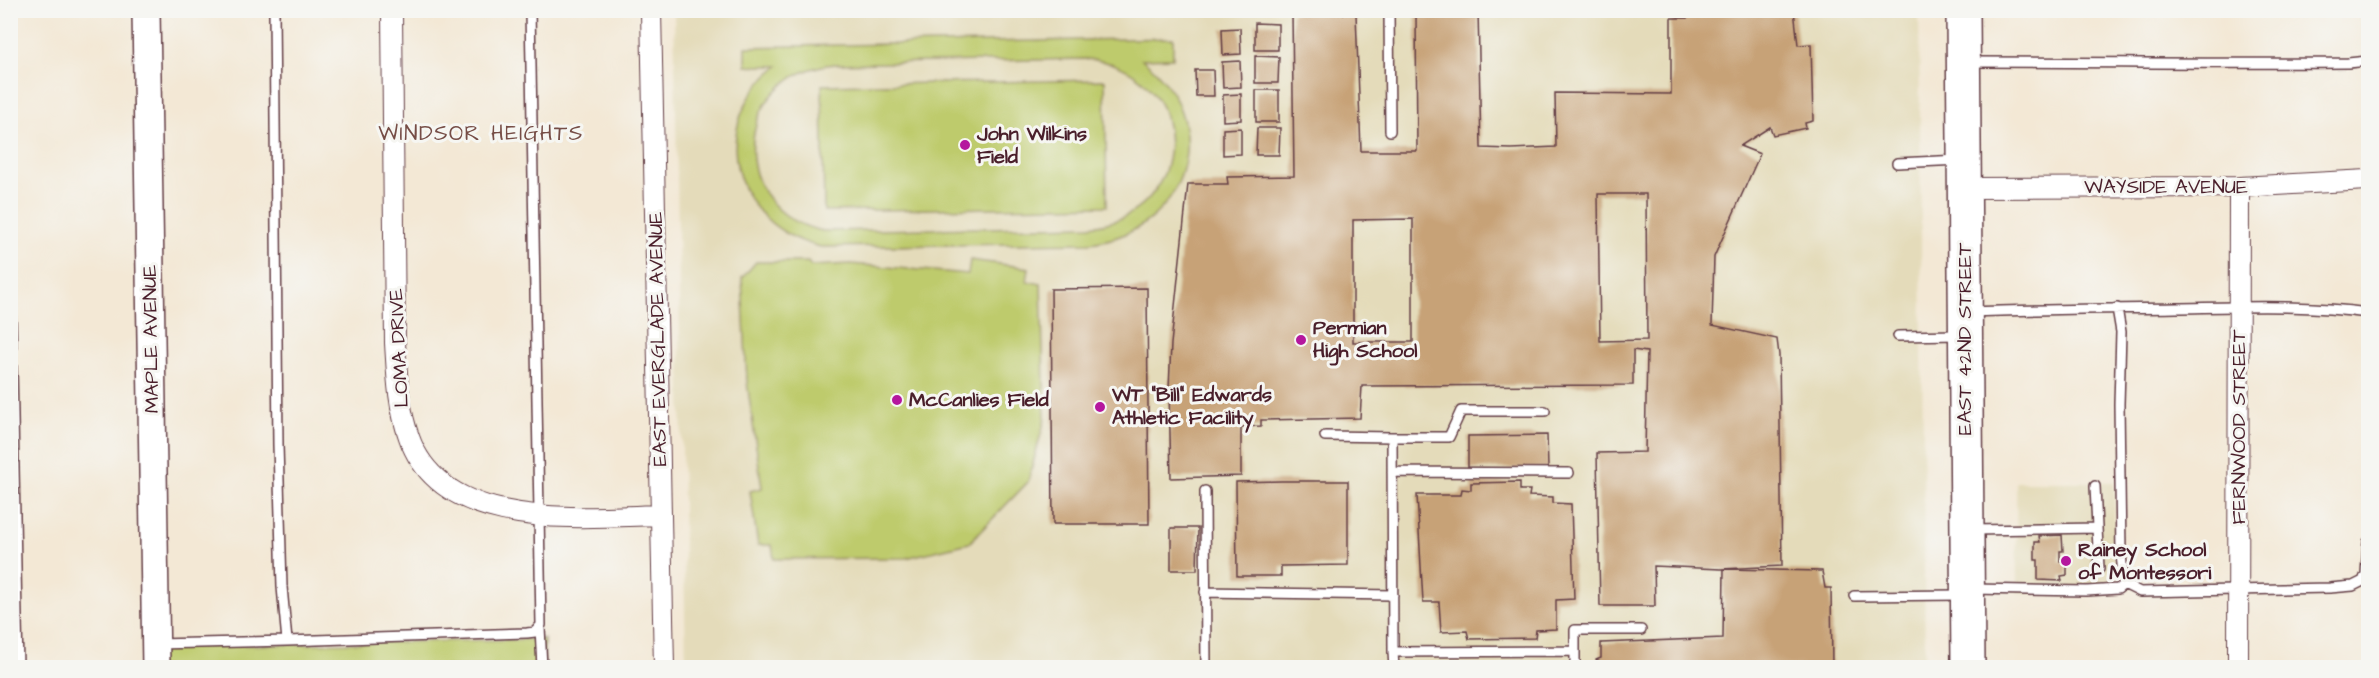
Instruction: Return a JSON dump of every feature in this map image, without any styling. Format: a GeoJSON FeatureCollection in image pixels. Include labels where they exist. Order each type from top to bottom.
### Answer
{"type":"FeatureCollection","features":[{"type":"Feature","properties":{"kind":"highway","name":"EAST 42ND STREET"},"geometry":{"type":"LineString","coordinates":[[1963,10],[1968,668]]}},
{"type":"Feature","properties":{"kind":"street","name":"MAPLE AVENUE"},"geometry":{"type":"LineString","coordinates":[[146,10],[156,656]]}},
{"type":"Feature","properties":{"kind":"street","name":"LOMA DRIVE"},"geometry":{"type":"LineString","coordinates":[[392,10],[395,343],[398,386],[406,428],[417,456],[448,488],[485,506],[510,512],[540,514],[661,515]]}},
{"type":"Feature","properties":{"kind":"street","name":"EAST EVERGLADE AVENUE"},"geometry":{"type":"LineString","coordinates":[[651,10],[664,668]]}},
{"type":"Feature","properties":{"kind":"street","name":"WAYSIDE AVENUE"},"geometry":{"type":"LineString","coordinates":[[1964,174],[2239,187],[2368,180]]}},
{"type":"Feature","properties":{"kind":"street","name":"FERNWOOD STREET"},"geometry":{"type":"LineString","coordinates":[[2238,668],[2239,187]]}},
{"type":"Feature","properties":{"kind":"lane"},"geometry":{"type":"LineString","coordinates":[[274,10],[278,445],[282,587],[287,641]]}},
{"type":"Feature","properties":{"kind":"lane"},"geometry":{"type":"LineString","coordinates":[[530,10],[542,668]]}},
{"type":"Feature","properties":{"kind":"lane"},"geometry":{"type":"LineString","coordinates":[[1389,10],[1390,131]]}},
{"type":"Feature","properties":{"kind":"lane"},"geometry":{"type":"LineString","coordinates":[[1963,62],[2218,64],[2368,61]]}},
{"type":"Feature","properties":{"kind":"lane"},"geometry":{"type":"LineString","coordinates":[[1897,163],[1964,174]]}},
{"type":"Feature","properties":{"kind":"lane"},"geometry":{"type":"LineString","coordinates":[[10,264],[18,668]]}},
{"type":"Feature","properties":{"kind":"lane"},"geometry":{"type":"LineString","coordinates":[[2117,308],[2121,332],[2119,404],[2121,554],[2124,584]]}},
{"type":"Feature","properties":{"kind":"lane"},"geometry":{"type":"LineString","coordinates":[[1898,336],[1965,323],[2117,308],[2339,308],[2368,313]]}},
{"type":"Feature","properties":{"kind":"lane"},"geometry":{"type":"LineString","coordinates":[[1325,436],[1449,437],[1461,411],[1545,411]]}},
{"type":"Feature","properties":{"kind":"lane"},"geometry":{"type":"LineString","coordinates":[[1392,437],[1394,668]]}},
{"type":"Feature","properties":{"kind":"lane"},"geometry":{"type":"LineString","coordinates":[[1392,472],[1569,473]]}},
{"type":"Feature","properties":{"kind":"lane"},"geometry":{"type":"LineString","coordinates":[[2095,486],[2099,569]]}},
{"type":"Feature","properties":{"kind":"lane"},"geometry":{"type":"LineString","coordinates":[[1205,491],[1206,668]]}},
{"type":"Feature","properties":{"kind":"lane"},"geometry":{"type":"LineString","coordinates":[[1967,530],[2097,528]]}},
{"type":"Feature","properties":{"kind":"lane"},"geometry":{"type":"LineString","coordinates":[[2124,584],[2140,592],[2353,586],[2363,581],[2366,574],[2368,542]]}},
{"type":"Feature","properties":{"kind":"lane"},"geometry":{"type":"LineString","coordinates":[[1854,596],[2087,591],[2118,589],[2124,584]]}},
{"type":"Feature","properties":{"kind":"lane"},"geometry":{"type":"LineString","coordinates":[[1205,592],[1393,595]]}},
{"type":"Feature","properties":{"kind":"lane"},"geometry":{"type":"LineString","coordinates":[[156,656],[287,641],[527,633],[535,632],[540,627]]}},
{"type":"Feature","properties":{"kind":"lane"},"geometry":{"type":"LineString","coordinates":[[1575,668],[1575,630],[1641,630]]}},
{"type":"Feature","properties":{"kind":"lane"},"geometry":{"type":"LineString","coordinates":[[1393,652],[1575,651]]}},
{"type":"Feature","properties":{"kind":"shaded area","name":"Permian High School"},"geometry":{"type":"Polygon","coordinates":[[[674,10],[1919,11],[1925,667],[686,667],[674,10]]]}},
{"type":"Feature","properties":{"kind":"shaded area","name":"Rainey School of Montessori"},"geometry":{"type":"Polygon","coordinates":[[[2016,482],[2114,482],[2115,592],[2017,593],[2016,482]]]}},
{"type":"Feature","properties":{"kind":"green space"},"geometry":{"type":"Polygon","coordinates":[[[1173,38],[1173,58],[1142,59],[1167,84],[1181,112],[1186,141],[1183,170],[1171,196],[1151,219],[1123,235],[1089,243],[821,247],[790,236],[766,218],[748,196],[738,170],[735,143],[741,116],[755,90],[778,66],[746,66],[746,47],[1173,38]],[[1086,59],[834,64],[800,73],[775,92],[759,116],[753,144],[756,172],[768,198],[791,218],[823,231],[1089,226],[1125,216],[1150,197],[1165,171],[1170,141],[1164,112],[1148,87],[1122,68],[1086,59]]]}},
{"type":"Feature","properties":{"kind":"green space","name":"John Wilkins Field"},"geometry":{"type":"Polygon","coordinates":[[[1105,80],[1107,206],[824,211],[822,85],[1105,80]]]}},
{"type":"Feature","properties":{"kind":"green space","name":"McCanlies Field"},"geometry":{"type":"Polygon","coordinates":[[[970,260],[1029,268],[1027,281],[1041,284],[1045,419],[1028,482],[969,543],[906,558],[774,559],[772,545],[758,545],[750,491],[762,488],[747,382],[742,278],[756,262],[808,262],[811,266],[851,264],[968,274],[970,260]]]}},
{"type":"Feature","properties":{"kind":"green space"},"geometry":{"type":"Polygon","coordinates":[[[544,639],[544,667],[154,667],[154,647],[544,639]]]}},
{"type":"Feature","properties":{"kind":"building","name":"Permian High School"},"geometry":{"type":"Polygon","coordinates":[[[1478,10],[1481,148],[1511,149],[1556,147],[1555,93],[1671,94],[1671,18],[1687,18],[1692,10],[1794,10],[1798,45],[1811,44],[1813,121],[1805,123],[1806,128],[1773,135],[1770,127],[1740,146],[1760,154],[1714,257],[1712,325],[1777,339],[1782,566],[1721,569],[1654,566],[1655,606],[1600,606],[1597,453],[1645,452],[1647,352],[1633,350],[1633,385],[1362,386],[1360,418],[1261,420],[1261,426],[1241,427],[1241,476],[1171,478],[1169,389],[1171,344],[1188,184],[1228,184],[1227,177],[1294,176],[1292,13],[1356,14],[1361,151],[1417,151],[1416,11],[1478,10]],[[1598,194],[1600,341],[1647,340],[1646,194],[1598,194]],[[1413,219],[1353,220],[1353,342],[1413,342],[1413,219]]]}},
{"type":"Feature","properties":{"kind":"building"},"geometry":{"type":"Polygon","coordinates":[[[1255,23],[1278,24],[1278,50],[1255,50],[1255,23]]]}},
{"type":"Feature","properties":{"kind":"building"},"geometry":{"type":"Polygon","coordinates":[[[1240,28],[1241,54],[1223,55],[1222,29],[1240,28]]]}},
{"type":"Feature","properties":{"kind":"building"},"geometry":{"type":"Polygon","coordinates":[[[1255,56],[1279,57],[1278,83],[1255,83],[1255,56]]]}},
{"type":"Feature","properties":{"kind":"building"},"geometry":{"type":"Polygon","coordinates":[[[1240,61],[1241,87],[1223,88],[1222,62],[1240,61]]]}},
{"type":"Feature","properties":{"kind":"building"},"geometry":{"type":"Polygon","coordinates":[[[1195,70],[1213,70],[1214,96],[1196,96],[1195,70]]]}},
{"type":"Feature","properties":{"kind":"building"},"geometry":{"type":"Polygon","coordinates":[[[1256,90],[1279,90],[1279,122],[1256,122],[1256,90]]]}},
{"type":"Feature","properties":{"kind":"building"},"geometry":{"type":"Polygon","coordinates":[[[1241,94],[1241,120],[1223,121],[1223,95],[1241,94]]]}},
{"type":"Feature","properties":{"kind":"building"},"geometry":{"type":"Polygon","coordinates":[[[1241,128],[1241,154],[1223,155],[1223,129],[1241,128]]]}},
{"type":"Feature","properties":{"kind":"building"},"geometry":{"type":"Polygon","coordinates":[[[1257,128],[1280,128],[1279,155],[1256,155],[1257,128]]]}},
{"type":"Feature","properties":{"kind":"building","name":"WT \"Bill\" Edwards Athletic Facility"},"geometry":{"type":"Polygon","coordinates":[[[1147,288],[1149,524],[1053,524],[1051,289],[1147,288]]]}},
{"type":"Feature","properties":{"kind":"building"},"geometry":{"type":"Polygon","coordinates":[[[1547,435],[1548,468],[1468,469],[1468,436],[1547,435]]]}},
{"type":"Feature","properties":{"kind":"building"},"geometry":{"type":"Polygon","coordinates":[[[1348,481],[1348,565],[1281,566],[1281,576],[1237,576],[1236,482],[1348,481]]]}},
{"type":"Feature","properties":{"kind":"building"},"geometry":{"type":"Polygon","coordinates":[[[1520,482],[1520,490],[1530,490],[1529,496],[1553,497],[1553,503],[1571,504],[1574,599],[1556,600],[1556,629],[1536,630],[1535,638],[1469,639],[1467,631],[1441,632],[1439,602],[1423,602],[1417,495],[1461,495],[1462,489],[1471,490],[1471,483],[1520,482]]]}},
{"type":"Feature","properties":{"kind":"building"},"geometry":{"type":"Polygon","coordinates":[[[1171,528],[1198,528],[1197,570],[1171,570],[1171,528]]]}},
{"type":"Feature","properties":{"kind":"building"},"geometry":{"type":"Polygon","coordinates":[[[2062,535],[2063,551],[2060,551],[2060,562],[2067,562],[2067,575],[2061,576],[2062,581],[2038,580],[2035,542],[2040,542],[2039,536],[2062,535]]]}},
{"type":"Feature","properties":{"kind":"building"},"geometry":{"type":"Polygon","coordinates":[[[1724,569],[1822,571],[1825,588],[1831,588],[1832,668],[1597,668],[1596,660],[1601,658],[1601,643],[1723,638],[1724,569]]]}},
{"type":"Feature","properties":{"kind":"place","name":"John Wilkins Field"},"geometry":{"type":"Point","coordinates":[965,145]}},
{"type":"Feature","properties":{"kind":"place","name":"Permian High School"},"geometry":{"type":"Point","coordinates":[1301,340]}},
{"type":"Feature","properties":{"kind":"place","name":"McCanlies Field"},"geometry":{"type":"Point","coordinates":[897,400]}},
{"type":"Feature","properties":{"kind":"place","name":"WT \"Bill\" Edwards Athletic Facility"},"geometry":{"type":"Point","coordinates":[1100,407]}},
{"type":"Feature","properties":{"kind":"place","name":"Rainey School of Montessori"},"geometry":{"type":"Point","coordinates":[2066,561]}},
{"type":"Feature","properties":{"kind":"district","name":"WINDSOR HEIGHTS"},"geometry":{"type":"Point","coordinates":[481,133]}}]}
